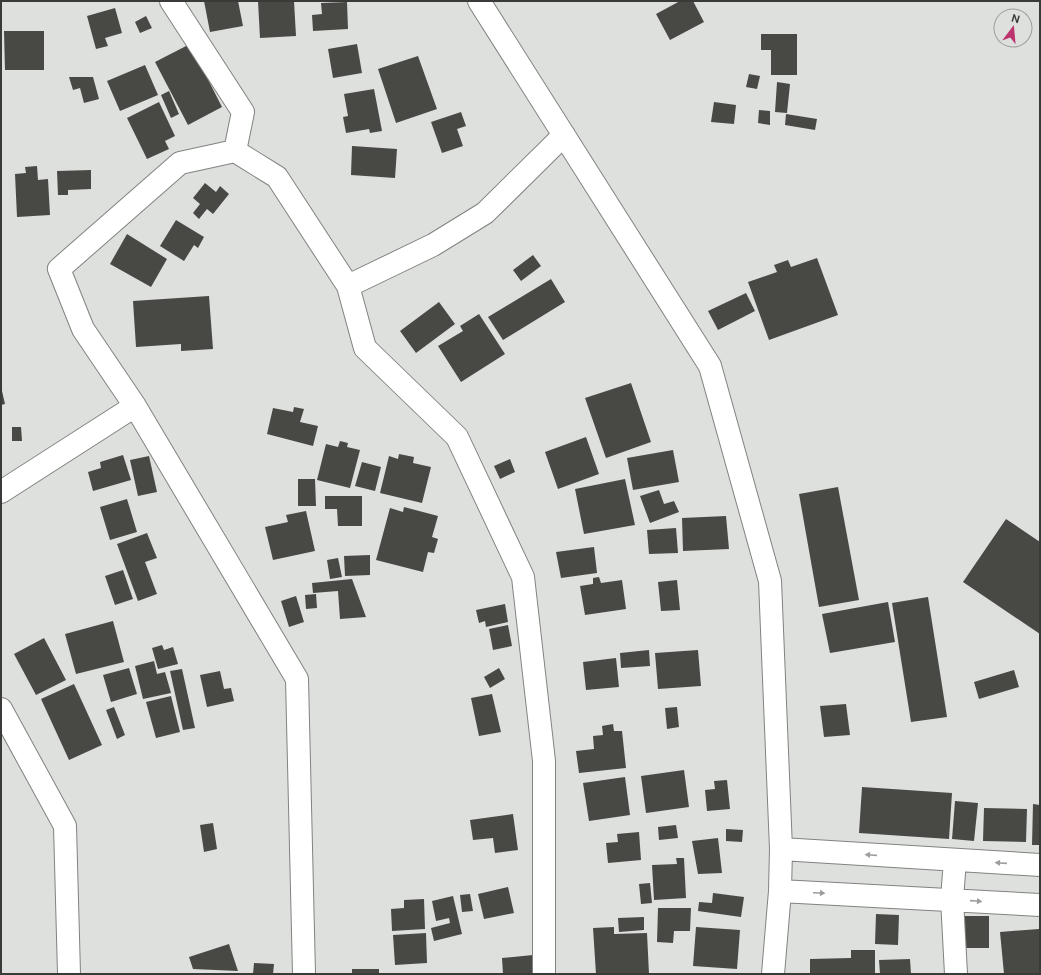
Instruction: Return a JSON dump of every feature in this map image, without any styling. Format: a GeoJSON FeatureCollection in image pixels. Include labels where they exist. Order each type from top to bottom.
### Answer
{"type":"FeatureCollection","features":[{"type":"Feature","properties":{"kind":"street"},"geometry":{"type":"LineString","coordinates":[[171,1],[243,112],[235,151]]}},
{"type":"Feature","properties":{"kind":"street"},"geometry":{"type":"LineString","coordinates":[[479,1],[710,366],[770,581],[781,849],[780,891],[773,974]]}},
{"type":"Feature","properties":{"kind":"street"},"geometry":{"type":"LineString","coordinates":[[348,286],[433,245],[485,213],[564,135]]}},
{"type":"Feature","properties":{"kind":"street"},"geometry":{"type":"LineString","coordinates":[[304,974],[297,679],[135,406],[83,329],[59,269],[180,163],[235,151],[277,177],[348,286],[365,348],[457,437],[523,577],[544,761],[544,974]]}},
{"type":"Feature","properties":{"kind":"street"},"geometry":{"type":"LineString","coordinates":[[1,492],[135,406]]}},
{"type":"Feature","properties":{"kind":"street"},"geometry":{"type":"LineString","coordinates":[[1,709],[64,826],[69,974]]}},
{"type":"Feature","properties":{"kind":"street"},"geometry":{"type":"LineString","coordinates":[[781,849],[1040,866]]}},
{"type":"Feature","properties":{"kind":"street"},"geometry":{"type":"LineString","coordinates":[[955,860],[952,899],[956,974]]}},
{"type":"Feature","properties":{"kind":"street"},"geometry":{"type":"LineString","coordinates":[[780,891],[952,899],[1040,905]]}},
{"type":"Feature","properties":{"kind":"building"},"geometry":{"type":"Polygon","coordinates":[[[204,1],[238,1],[243,26],[210,32],[204,1]]]}},
{"type":"Feature","properties":{"kind":"building"},"geometry":{"type":"Polygon","coordinates":[[[258,1],[294,1],[296,36],[260,38],[258,1]]]}},
{"type":"Feature","properties":{"kind":"building"},"geometry":{"type":"Polygon","coordinates":[[[680,1],[693,1],[704,22],[670,40],[656,14],[680,1]]]}},
{"type":"Feature","properties":{"kind":"building"},"geometry":{"type":"Polygon","coordinates":[[[347,2],[348,29],[313,31],[312,15],[322,14],[321,3],[347,2]]]}},
{"type":"Feature","properties":{"kind":"building"},"geometry":{"type":"Polygon","coordinates":[[[115,8],[122,33],[105,38],[108,46],[96,49],[87,16],[115,8]]]}},
{"type":"Feature","properties":{"kind":"building"},"geometry":{"type":"Polygon","coordinates":[[[146,16],[152,28],[140,33],[135,22],[146,16]]]}},
{"type":"Feature","properties":{"kind":"building"},"geometry":{"type":"Polygon","coordinates":[[[4,31],[44,31],[44,70],[5,70],[4,31]]]}},
{"type":"Feature","properties":{"kind":"building"},"geometry":{"type":"Polygon","coordinates":[[[761,34],[797,34],[797,75],[771,75],[771,50],[761,50],[761,34]]]}},
{"type":"Feature","properties":{"kind":"building"},"geometry":{"type":"Polygon","coordinates":[[[190,44],[222,107],[188,125],[155,62],[190,44]]]}},
{"type":"Feature","properties":{"kind":"building"},"geometry":{"type":"Polygon","coordinates":[[[357,44],[362,73],[333,78],[328,49],[357,44]]]}},
{"type":"Feature","properties":{"kind":"building"},"geometry":{"type":"Polygon","coordinates":[[[418,56],[437,109],[396,123],[378,69],[418,56]]]}},
{"type":"Feature","properties":{"kind":"building"},"geometry":{"type":"Polygon","coordinates":[[[145,65],[158,95],[120,111],[107,81],[145,65]]]}},
{"type":"Feature","properties":{"kind":"building"},"geometry":{"type":"Polygon","coordinates":[[[749,74],[760,76],[757,89],[746,87],[749,74]]]}},
{"type":"Feature","properties":{"kind":"building"},"geometry":{"type":"Polygon","coordinates":[[[69,77],[93,77],[99,99],[84,103],[80,88],[73,90],[69,77]]]}},
{"type":"Feature","properties":{"kind":"building"},"geometry":{"type":"Polygon","coordinates":[[[777,82],[790,84],[787,113],[775,112],[777,82]]]}},
{"type":"Feature","properties":{"kind":"building"},"geometry":{"type":"Polygon","coordinates":[[[374,89],[382,131],[370,133],[369,129],[346,133],[343,117],[348,116],[344,94],[374,89]]]}},
{"type":"Feature","properties":{"kind":"building"},"geometry":{"type":"Polygon","coordinates":[[[169,91],[179,114],[171,118],[161,95],[169,91]]]}},
{"type":"Feature","properties":{"kind":"building"},"geometry":{"type":"Polygon","coordinates":[[[159,102],[175,136],[165,141],[169,149],[147,159],[127,118],[159,102]]]}},
{"type":"Feature","properties":{"kind":"building"},"geometry":{"type":"Polygon","coordinates":[[[714,102],[736,105],[734,124],[711,122],[714,102]]]}},
{"type":"Feature","properties":{"kind":"building"},"geometry":{"type":"Polygon","coordinates":[[[759,110],[770,111],[770,125],[758,123],[759,110]]]}},
{"type":"Feature","properties":{"kind":"building"},"geometry":{"type":"Polygon","coordinates":[[[461,112],[466,126],[457,129],[463,146],[442,153],[431,122],[461,112]]]}},
{"type":"Feature","properties":{"kind":"building"},"geometry":{"type":"Polygon","coordinates":[[[786,114],[817,119],[815,130],[785,125],[786,114]]]}},
{"type":"Feature","properties":{"kind":"building"},"geometry":{"type":"Polygon","coordinates":[[[352,146],[397,149],[395,178],[351,175],[352,146]]]}},
{"type":"Feature","properties":{"kind":"building"},"geometry":{"type":"Polygon","coordinates":[[[37,166],[38,180],[48,179],[50,215],[17,217],[15,174],[26,173],[25,167],[37,166]]]}},
{"type":"Feature","properties":{"kind":"building"},"geometry":{"type":"Polygon","coordinates":[[[91,170],[91,189],[68,190],[68,195],[58,195],[57,171],[91,170]]]}},
{"type":"Feature","properties":{"kind":"building"},"geometry":{"type":"Polygon","coordinates":[[[205,183],[216,192],[220,186],[229,194],[213,214],[207,209],[199,219],[193,213],[200,204],[193,198],[205,183]]]}},
{"type":"Feature","properties":{"kind":"building"},"geometry":{"type":"Polygon","coordinates":[[[176,220],[204,237],[198,248],[194,245],[184,261],[160,246],[176,220]]]}},
{"type":"Feature","properties":{"kind":"building"},"geometry":{"type":"Polygon","coordinates":[[[127,234],[167,259],[151,287],[110,264],[127,234]]]}},
{"type":"Feature","properties":{"kind":"building"},"geometry":{"type":"Polygon","coordinates":[[[533,255],[541,266],[521,281],[513,270],[533,255]]]}},
{"type":"Feature","properties":{"kind":"building"},"geometry":{"type":"Polygon","coordinates":[[[817,258],[838,315],[769,340],[748,282],[777,272],[774,265],[788,260],[791,267],[817,258]]]}},
{"type":"Feature","properties":{"kind":"building"},"geometry":{"type":"Polygon","coordinates":[[[551,279],[565,302],[503,340],[488,317],[551,279]]]}},
{"type":"Feature","properties":{"kind":"building"},"geometry":{"type":"Polygon","coordinates":[[[746,293],[755,311],[718,330],[708,311],[746,293]]]}},
{"type":"Feature","properties":{"kind":"building"},"geometry":{"type":"Polygon","coordinates":[[[209,296],[213,349],[181,351],[181,344],[136,347],[133,301],[209,296]]]}},
{"type":"Feature","properties":{"kind":"building"},"geometry":{"type":"Polygon","coordinates":[[[439,302],[455,324],[416,353],[400,331],[439,302]]]}},
{"type":"Feature","properties":{"kind":"building"},"geometry":{"type":"Polygon","coordinates":[[[479,314],[505,354],[461,382],[438,346],[463,331],[460,326],[479,314]]]}},
{"type":"Feature","properties":{"kind":"building"},"geometry":{"type":"Polygon","coordinates":[[[631,383],[651,442],[606,458],[585,398],[631,383]]]}},
{"type":"Feature","properties":{"kind":"building"},"geometry":{"type":"Polygon","coordinates":[[[2,391],[5,404],[1,405],[1,392],[2,391]]]}},
{"type":"Feature","properties":{"kind":"building"},"geometry":{"type":"Polygon","coordinates":[[[294,407],[304,409],[300,422],[318,426],[313,446],[267,434],[273,408],[293,412],[294,407]]]}},
{"type":"Feature","properties":{"kind":"building"},"geometry":{"type":"Polygon","coordinates":[[[12,427],[21,427],[22,441],[12,441],[12,427]]]}},
{"type":"Feature","properties":{"kind":"building"},"geometry":{"type":"Polygon","coordinates":[[[586,437],[599,474],[558,489],[545,452],[586,437]]]}},
{"type":"Feature","properties":{"kind":"building"},"geometry":{"type":"Polygon","coordinates":[[[340,441],[348,443],[347,447],[360,450],[350,488],[317,480],[326,444],[338,447],[340,441]]]}},
{"type":"Feature","properties":{"kind":"building"},"geometry":{"type":"Polygon","coordinates":[[[673,450],[679,482],[633,490],[627,458],[673,450]]]}},
{"type":"Feature","properties":{"kind":"building"},"geometry":{"type":"Polygon","coordinates":[[[399,454],[414,457],[413,463],[431,467],[422,503],[380,493],[389,456],[398,459],[399,454]]]}},
{"type":"Feature","properties":{"kind":"building"},"geometry":{"type":"Polygon","coordinates":[[[123,455],[131,480],[93,491],[88,472],[101,468],[100,462],[123,455]]]}},
{"type":"Feature","properties":{"kind":"building"},"geometry":{"type":"Polygon","coordinates":[[[149,456],[157,492],[138,496],[130,460],[149,456]]]}},
{"type":"Feature","properties":{"kind":"building"},"geometry":{"type":"Polygon","coordinates":[[[510,459],[515,472],[500,479],[494,466],[510,459]]]}},
{"type":"Feature","properties":{"kind":"building"},"geometry":{"type":"Polygon","coordinates":[[[362,462],[381,467],[375,491],[355,486],[362,462]]]}},
{"type":"Feature","properties":{"kind":"building"},"geometry":{"type":"Polygon","coordinates":[[[298,479],[315,479],[316,506],[298,506],[298,479]]]}},
{"type":"Feature","properties":{"kind":"building"},"geometry":{"type":"Polygon","coordinates":[[[625,479],[635,525],[584,534],[575,489],[625,479]]]}},
{"type":"Feature","properties":{"kind":"building"},"geometry":{"type":"Polygon","coordinates":[[[838,487],[859,600],[819,607],[799,494],[838,487]]]}},
{"type":"Feature","properties":{"kind":"building"},"geometry":{"type":"Polygon","coordinates":[[[659,490],[664,504],[674,501],[679,512],[650,523],[640,496],[659,490]]]}},
{"type":"Feature","properties":{"kind":"building"},"geometry":{"type":"Polygon","coordinates":[[[325,496],[362,496],[362,526],[338,526],[337,509],[325,509],[325,496]]]}},
{"type":"Feature","properties":{"kind":"building"},"geometry":{"type":"Polygon","coordinates":[[[127,499],[137,532],[110,540],[100,507],[127,499]]]}},
{"type":"Feature","properties":{"kind":"building"},"geometry":{"type":"Polygon","coordinates":[[[404,507],[438,516],[432,537],[438,539],[434,553],[428,552],[423,572],[376,560],[390,508],[403,512],[404,507]]]}},
{"type":"Feature","properties":{"kind":"building"},"geometry":{"type":"Polygon","coordinates":[[[306,511],[315,551],[273,560],[265,527],[288,522],[286,515],[306,511]]]}},
{"type":"Feature","properties":{"kind":"building"},"geometry":{"type":"Polygon","coordinates":[[[726,516],[729,549],[683,551],[682,518],[726,516]]]}},
{"type":"Feature","properties":{"kind":"building"},"geometry":{"type":"Polygon","coordinates":[[[1006,519],[1040,542],[1040,634],[963,582],[1006,519]]]}},
{"type":"Feature","properties":{"kind":"building"},"geometry":{"type":"Polygon","coordinates":[[[676,528],[678,553],[649,554],[647,530],[676,528]]]}},
{"type":"Feature","properties":{"kind":"building"},"geometry":{"type":"Polygon","coordinates":[[[147,533],[157,558],[145,562],[157,594],[138,601],[117,544],[147,533]]]}},
{"type":"Feature","properties":{"kind":"building"},"geometry":{"type":"Polygon","coordinates":[[[594,547],[597,573],[561,578],[556,552],[594,547]]]}},
{"type":"Feature","properties":{"kind":"building"},"geometry":{"type":"Polygon","coordinates":[[[370,555],[370,575],[345,576],[344,556],[370,555]]]}},
{"type":"Feature","properties":{"kind":"building"},"geometry":{"type":"Polygon","coordinates":[[[338,558],[342,577],[330,579],[327,560],[338,558]]]}},
{"type":"Feature","properties":{"kind":"building"},"geometry":{"type":"Polygon","coordinates":[[[123,570],[133,599],[115,605],[105,576],[123,570]]]}},
{"type":"Feature","properties":{"kind":"building"},"geometry":{"type":"Polygon","coordinates":[[[599,577],[601,583],[622,580],[626,609],[585,615],[580,586],[593,584],[593,578],[599,577]]]}},
{"type":"Feature","properties":{"kind":"building"},"geometry":{"type":"Polygon","coordinates":[[[352,579],[366,617],[340,619],[338,591],[313,593],[312,583],[352,579]]]}},
{"type":"Feature","properties":{"kind":"building"},"geometry":{"type":"Polygon","coordinates":[[[677,580],[680,610],[661,611],[658,582],[677,580]]]}},
{"type":"Feature","properties":{"kind":"building"},"geometry":{"type":"Polygon","coordinates":[[[316,594],[317,608],[306,609],[305,595],[316,594]]]}},
{"type":"Feature","properties":{"kind":"building"},"geometry":{"type":"Polygon","coordinates":[[[296,596],[304,622],[289,627],[281,601],[296,596]]]}},
{"type":"Feature","properties":{"kind":"building"},"geometry":{"type":"Polygon","coordinates":[[[928,597],[947,717],[911,722],[892,603],[928,597]]]}},
{"type":"Feature","properties":{"kind":"building"},"geometry":{"type":"Polygon","coordinates":[[[888,602],[895,642],[830,653],[822,614],[888,602]]]}},
{"type":"Feature","properties":{"kind":"building"},"geometry":{"type":"Polygon","coordinates":[[[505,604],[508,622],[486,627],[485,621],[479,623],[476,610],[505,604]]]}},
{"type":"Feature","properties":{"kind":"building"},"geometry":{"type":"Polygon","coordinates":[[[113,621],[124,662],[76,674],[65,634],[113,621]]]}},
{"type":"Feature","properties":{"kind":"building"},"geometry":{"type":"Polygon","coordinates":[[[508,625],[512,646],[493,650],[489,629],[508,625]]]}},
{"type":"Feature","properties":{"kind":"building"},"geometry":{"type":"Polygon","coordinates":[[[44,638],[66,680],[36,695],[14,654],[44,638]]]}},
{"type":"Feature","properties":{"kind":"building"},"geometry":{"type":"Polygon","coordinates":[[[162,645],[164,650],[173,647],[178,664],[158,669],[152,648],[162,645]]]}},
{"type":"Feature","properties":{"kind":"building"},"geometry":{"type":"Polygon","coordinates":[[[649,650],[650,666],[621,668],[620,653],[649,650]]]}},
{"type":"Feature","properties":{"kind":"building"},"geometry":{"type":"Polygon","coordinates":[[[698,650],[701,686],[658,689],[655,653],[698,650]]]}},
{"type":"Feature","properties":{"kind":"building"},"geometry":{"type":"Polygon","coordinates":[[[616,658],[619,687],[586,690],[583,662],[616,658]]]}},
{"type":"Feature","properties":{"kind":"building"},"geometry":{"type":"Polygon","coordinates":[[[154,661],[157,674],[165,672],[171,693],[143,699],[135,666],[154,661]]]}},
{"type":"Feature","properties":{"kind":"building"},"geometry":{"type":"Polygon","coordinates":[[[129,668],[137,694],[111,702],[103,675],[129,668]]]}},
{"type":"Feature","properties":{"kind":"building"},"geometry":{"type":"Polygon","coordinates":[[[499,668],[505,679],[490,688],[484,677],[499,668]]]}},
{"type":"Feature","properties":{"kind":"building"},"geometry":{"type":"Polygon","coordinates":[[[182,669],[195,728],[183,730],[170,671],[182,669]]]}},
{"type":"Feature","properties":{"kind":"building"},"geometry":{"type":"Polygon","coordinates":[[[1014,670],[1019,687],[979,699],[974,682],[1014,670]]]}},
{"type":"Feature","properties":{"kind":"building"},"geometry":{"type":"Polygon","coordinates":[[[220,671],[224,689],[231,688],[234,701],[207,707],[200,675],[220,671]]]}},
{"type":"Feature","properties":{"kind":"building"},"geometry":{"type":"Polygon","coordinates":[[[74,684],[102,745],[69,760],[41,699],[74,684]]]}},
{"type":"Feature","properties":{"kind":"building"},"geometry":{"type":"Polygon","coordinates":[[[492,694],[501,732],[479,736],[471,698],[492,694]]]}},
{"type":"Feature","properties":{"kind":"building"},"geometry":{"type":"Polygon","coordinates":[[[171,696],[180,732],[156,738],[146,702],[171,696]]]}},
{"type":"Feature","properties":{"kind":"building"},"geometry":{"type":"Polygon","coordinates":[[[846,704],[850,735],[824,737],[820,706],[846,704]]]}},
{"type":"Feature","properties":{"kind":"building"},"geometry":{"type":"Polygon","coordinates":[[[114,707],[125,735],[117,739],[106,710],[114,707]]]}},
{"type":"Feature","properties":{"kind":"building"},"geometry":{"type":"Polygon","coordinates":[[[677,707],[679,727],[667,729],[665,708],[677,707]]]}},
{"type":"Feature","properties":{"kind":"building"},"geometry":{"type":"Polygon","coordinates":[[[613,724],[614,731],[622,731],[626,768],[579,773],[576,751],[594,749],[593,736],[603,735],[602,726],[613,724]]]}},
{"type":"Feature","properties":{"kind":"building"},"geometry":{"type":"Polygon","coordinates":[[[684,770],[689,807],[646,813],[641,776],[684,770]]]}},
{"type":"Feature","properties":{"kind":"building"},"geometry":{"type":"Polygon","coordinates":[[[625,777],[630,815],[589,821],[583,783],[625,777]]]}},
{"type":"Feature","properties":{"kind":"building"},"geometry":{"type":"Polygon","coordinates":[[[727,780],[730,809],[707,811],[705,790],[715,789],[714,781],[727,780]]]}},
{"type":"Feature","properties":{"kind":"building"},"geometry":{"type":"Polygon","coordinates":[[[862,787],[952,793],[949,839],[859,833],[862,787]]]}},
{"type":"Feature","properties":{"kind":"building"},"geometry":{"type":"Polygon","coordinates":[[[955,801],[978,803],[974,841],[952,839],[955,801]]]}},
{"type":"Feature","properties":{"kind":"building"},"geometry":{"type":"Polygon","coordinates":[[[1033,804],[1040,805],[1040,845],[1032,845],[1033,804]]]}},
{"type":"Feature","properties":{"kind":"building"},"geometry":{"type":"Polygon","coordinates":[[[984,808],[1027,809],[1026,842],[983,841],[984,808]]]}},
{"type":"Feature","properties":{"kind":"building"},"geometry":{"type":"Polygon","coordinates":[[[513,814],[518,850],[495,853],[493,838],[473,840],[470,820],[513,814]]]}},
{"type":"Feature","properties":{"kind":"building"},"geometry":{"type":"Polygon","coordinates":[[[213,823],[217,849],[204,852],[200,825],[213,823]]]}},
{"type":"Feature","properties":{"kind":"building"},"geometry":{"type":"Polygon","coordinates":[[[676,825],[678,838],[659,840],[658,827],[676,825]]]}},
{"type":"Feature","properties":{"kind":"building"},"geometry":{"type":"Polygon","coordinates":[[[726,829],[743,830],[742,842],[726,841],[726,829]]]}},
{"type":"Feature","properties":{"kind":"building"},"geometry":{"type":"Polygon","coordinates":[[[639,832],[641,860],[608,863],[606,843],[618,842],[617,834],[639,832]]]}},
{"type":"Feature","properties":{"kind":"building"},"geometry":{"type":"Polygon","coordinates":[[[718,838],[722,873],[698,874],[692,841],[718,838]]]}},
{"type":"Feature","properties":{"kind":"building"},"geometry":{"type":"Polygon","coordinates":[[[676,858],[684,858],[686,898],[654,900],[652,865],[677,864],[676,858]]]}},
{"type":"Feature","properties":{"kind":"building"},"geometry":{"type":"Polygon","coordinates":[[[650,883],[652,903],[641,904],[639,884],[650,883]]]}},
{"type":"Feature","properties":{"kind":"building"},"geometry":{"type":"Polygon","coordinates":[[[508,887],[514,913],[484,919],[478,894],[508,887]]]}},
{"type":"Feature","properties":{"kind":"building"},"geometry":{"type":"Polygon","coordinates":[[[713,893],[744,897],[741,917],[698,911],[699,902],[712,903],[713,893]]]}},
{"type":"Feature","properties":{"kind":"building"},"geometry":{"type":"Polygon","coordinates":[[[470,894],[473,911],[462,912],[460,895],[470,894]]]}},
{"type":"Feature","properties":{"kind":"building"},"geometry":{"type":"Polygon","coordinates":[[[453,896],[462,934],[434,941],[431,928],[450,923],[449,918],[436,921],[432,901],[453,896]]]}},
{"type":"Feature","properties":{"kind":"building"},"geometry":{"type":"Polygon","coordinates":[[[424,899],[425,929],[392,931],[391,909],[404,908],[404,900],[424,899]]]}},
{"type":"Feature","properties":{"kind":"building"},"geometry":{"type":"Polygon","coordinates":[[[658,908],[691,908],[690,931],[674,931],[673,943],[657,942],[658,908]]]}},
{"type":"Feature","properties":{"kind":"building"},"geometry":{"type":"Polygon","coordinates":[[[876,914],[899,915],[898,945],[875,944],[876,914]]]}},
{"type":"Feature","properties":{"kind":"building"},"geometry":{"type":"Polygon","coordinates":[[[963,916],[989,916],[989,948],[964,948],[963,916]]]}},
{"type":"Feature","properties":{"kind":"building"},"geometry":{"type":"Polygon","coordinates":[[[644,917],[644,930],[619,932],[618,918],[644,917]]]}},
{"type":"Feature","properties":{"kind":"building"},"geometry":{"type":"Polygon","coordinates":[[[614,927],[614,934],[647,933],[649,974],[596,974],[593,928],[614,927]]]}},
{"type":"Feature","properties":{"kind":"building"},"geometry":{"type":"Polygon","coordinates":[[[696,927],[740,930],[737,969],[693,966],[696,927]]]}},
{"type":"Feature","properties":{"kind":"building"},"geometry":{"type":"Polygon","coordinates":[[[1039,929],[1040,974],[1004,974],[1000,932],[1039,929]]]}},
{"type":"Feature","properties":{"kind":"building"},"geometry":{"type":"Polygon","coordinates":[[[426,933],[427,963],[395,965],[393,935],[426,933]]]}},
{"type":"Feature","properties":{"kind":"building"},"geometry":{"type":"Polygon","coordinates":[[[229,944],[238,971],[193,969],[189,957],[229,944]]]}},
{"type":"Feature","properties":{"kind":"building"},"geometry":{"type":"Polygon","coordinates":[[[851,950],[875,950],[875,974],[810,974],[810,959],[851,958],[851,950]]]}},
{"type":"Feature","properties":{"kind":"building"},"geometry":{"type":"Polygon","coordinates":[[[533,955],[535,974],[503,974],[502,958],[533,955]]]}},
{"type":"Feature","properties":{"kind":"building"},"geometry":{"type":"Polygon","coordinates":[[[910,959],[911,974],[880,974],[879,960],[910,959]]]}},
{"type":"Feature","properties":{"kind":"building"},"geometry":{"type":"Polygon","coordinates":[[[254,963],[274,964],[273,974],[253,974],[254,963]]]}},
{"type":"Feature","properties":{"kind":"building"},"geometry":{"type":"Polygon","coordinates":[[[352,969],[379,969],[379,974],[352,974],[352,969]]]}}]}
